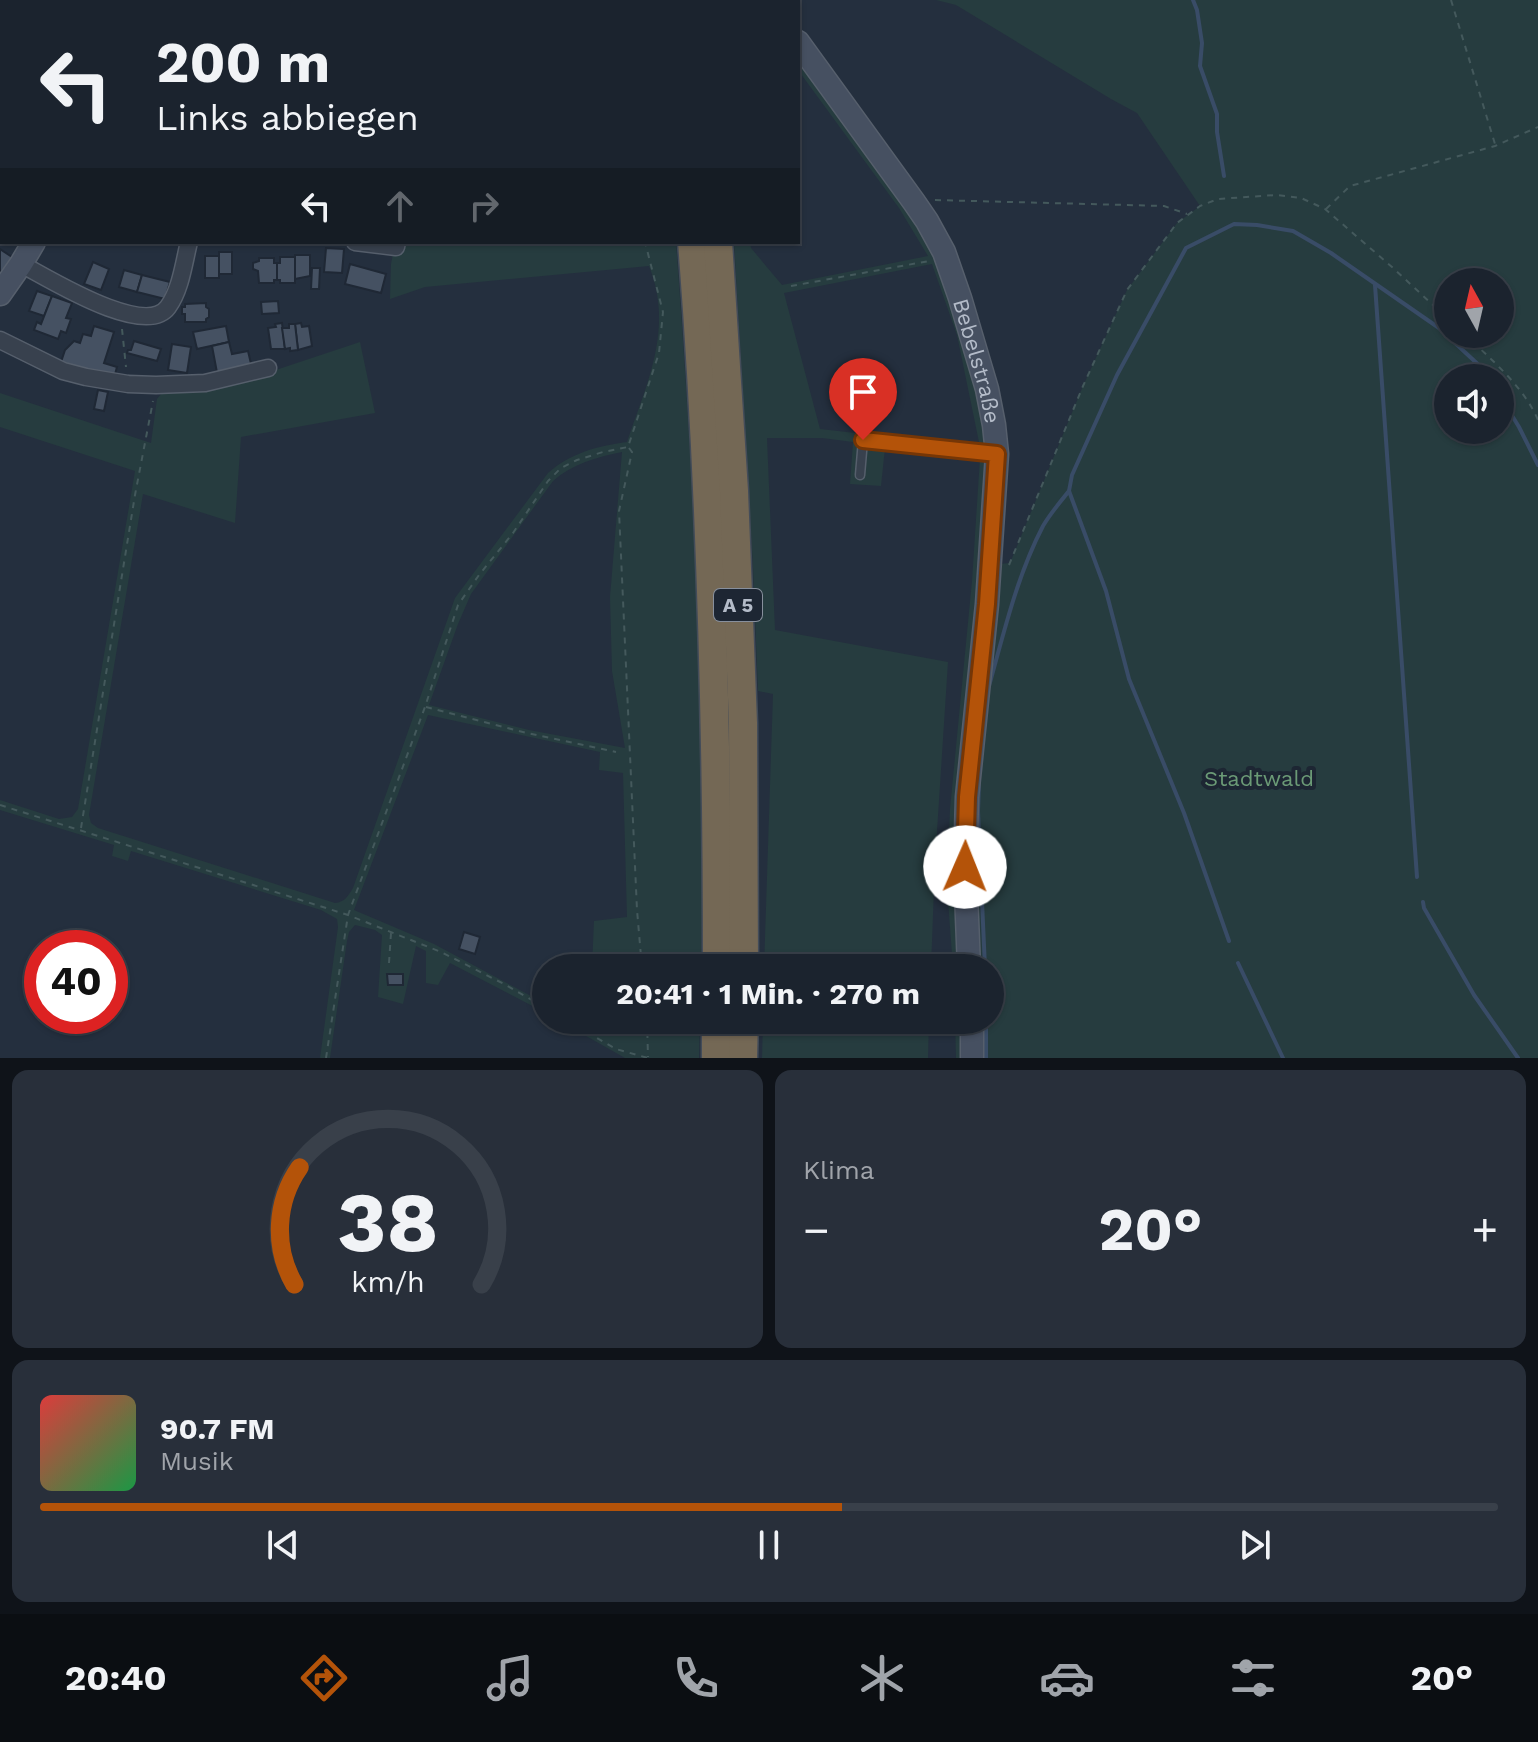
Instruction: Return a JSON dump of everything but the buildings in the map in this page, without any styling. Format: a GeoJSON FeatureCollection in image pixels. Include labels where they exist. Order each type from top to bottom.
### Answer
{"type":"FeatureCollection","features":[{"type":"Feature","properties":{"kind":"highway","name":"A 5"},"geometry":{"type":"LineString","coordinates":[[692,244],[709,506],[716,727],[717,954]]}},
{"type":"Feature","properties":{"kind":"highway","name":"A 5"},"geometry":{"type":"LineString","coordinates":[[718,244],[733,475],[743,723],[744,954]]}},
{"type":"Feature","properties":{"kind":"highway"},"geometry":{"type":"LineString","coordinates":[[716,1034],[716,1058]]}},
{"type":"Feature","properties":{"kind":"highway"},"geometry":{"type":"LineString","coordinates":[[743,1058],[744,1034]]}},
{"type":"Feature","properties":{"kind":"street","name":"Bebelstraße"},"geometry":{"type":"LineString","coordinates":[[800,45],[914,202],[945,256],[974,342],[994,425],[997,454],[967,797],[965,867],[968,954]]}},
{"type":"Feature","properties":{"kind":"street"},"geometry":{"type":"LineString","coordinates":[[0,294],[33,244]]}},
{"type":"Feature","properties":{"kind":"street"},"geometry":{"type":"LineString","coordinates":[[21,264],[75,293],[121,311],[141,317],[155,317],[167,309],[175,293],[188,244]]}},
{"type":"Feature","properties":{"kind":"street"},"geometry":{"type":"LineString","coordinates":[[371,244],[396,247],[397,244]]}},
{"type":"Feature","properties":{"kind":"street"},"geometry":{"type":"LineString","coordinates":[[0,340],[63,371],[128,384],[205,383],[268,368]]}},
{"type":"Feature","properties":{"kind":"street"},"geometry":{"type":"LineString","coordinates":[[972,1034],[972,1058]]}},
{"type":"Feature","properties":{"kind":"lane"},"geometry":{"type":"LineString","coordinates":[[860,475],[863,440],[997,454]]}},
{"type":"Feature","properties":{"kind":"path"},"geometry":{"type":"LineString","coordinates":[[1451,0],[1495,146]]}},
{"type":"Feature","properties":{"kind":"path"},"geometry":{"type":"LineString","coordinates":[[1325,209],[1350,186],[1495,146],[1538,127]]}},
{"type":"Feature","properties":{"kind":"path"},"geometry":{"type":"LineString","coordinates":[[1010,563],[1083,386],[1127,290],[1177,223],[1200,206],[1218,199],[1276,195],[1301,198],[1325,209],[1434,306]]}},
{"type":"Feature","properties":{"kind":"path"},"geometry":{"type":"LineString","coordinates":[[914,202],[940,200],[1164,206],[1188,215]]}},
{"type":"Feature","properties":{"kind":"path"},"geometry":{"type":"LineString","coordinates":[[628,447],[659,353],[663,312],[646,244]]}},
{"type":"Feature","properties":{"kind":"path"},"geometry":{"type":"LineString","coordinates":[[791,286],[945,256]]}},
{"type":"Feature","properties":{"kind":"path"},"geometry":{"type":"LineString","coordinates":[[121,311],[128,384]]}},
{"type":"Feature","properties":{"kind":"path"},"geometry":{"type":"LineString","coordinates":[[1479,348],[1500,368],[1534,410],[1538,420]]}},
{"type":"Feature","properties":{"kind":"path"},"geometry":{"type":"LineString","coordinates":[[81,830],[135,495],[156,385]]}},
{"type":"Feature","properties":{"kind":"path"},"geometry":{"type":"LineString","coordinates":[[326,1058],[348,915],[425,707],[458,605],[548,481],[561,468],[577,460],[628,447]]}},
{"type":"Feature","properties":{"kind":"path"},"geometry":{"type":"LineString","coordinates":[[628,447],[632,452],[619,511],[641,954]]}},
{"type":"Feature","properties":{"kind":"path"},"geometry":{"type":"LineString","coordinates":[[425,707],[616,752]]}},
{"type":"Feature","properties":{"kind":"path"},"geometry":{"type":"LineString","coordinates":[[0,805],[348,915],[441,952],[532,1000]]}},
{"type":"Feature","properties":{"kind":"path"},"geometry":{"type":"LineString","coordinates":[[389,963],[391,932]]}},
{"type":"Feature","properties":{"kind":"path"},"geometry":{"type":"LineString","coordinates":[[590,1034],[616,1049],[648,1058],[647,1034]]}},
{"type":"Feature","properties":{"kind":"green space","name":"Stadtwald"},"geometry":{"type":"Polygon","coordinates":[[[936,0],[1538,0],[1538,1058],[956,1058],[955,1034],[1004,1034],[1004,954],[952,954],[947,887],[950,809],[972,581],[980,458],[885,448],[881,486],[850,484],[853,442],[822,438],[767,438],[775,630],[948,662],[932,954],[764,954],[773,694],[758,691],[734,244],[750,244],[782,285],[928,256],[899,208],[800,73],[800,29],[931,209],[1004,430],[1003,528],[999,564],[1010,563],[1083,386],[1127,290],[1177,223],[1200,206],[1137,113],[956,5],[936,0]],[[932,264],[784,293],[820,429],[980,447],[957,335],[932,264]]]}},
{"type":"Feature","properties":{"kind":"green space"},"geometry":{"type":"Polygon","coordinates":[[[406,244],[676,244],[698,605],[701,954],[593,954],[594,921],[627,917],[623,773],[599,770],[600,752],[428,715],[354,910],[434,944],[532,996],[532,1006],[450,963],[438,985],[426,983],[426,951],[416,946],[403,1004],[378,997],[382,935],[355,925],[347,941],[330,1058],[320,1058],[337,919],[321,910],[131,851],[128,861],[112,856],[114,845],[0,810],[0,800],[59,819],[72,817],[78,809],[135,471],[0,427],[0,393],[151,443],[157,399],[162,393],[240,382],[360,342],[375,413],[241,437],[235,523],[143,494],[89,815],[91,823],[98,828],[335,903],[348,896],[353,888],[455,598],[548,473],[566,460],[585,452],[627,442],[649,377],[658,333],[659,311],[649,266],[425,287],[390,299],[393,254],[406,244]],[[622,452],[585,462],[553,481],[471,594],[429,705],[529,730],[625,748],[612,671],[610,597],[622,452]]]}},
{"type":"Feature","properties":{"kind":"green space"},"geometry":{"type":"Polygon","coordinates":[[[583,1034],[700,1034],[699,1058],[625,1058],[583,1034]]]}},
{"type":"Feature","properties":{"kind":"green space"},"geometry":{"type":"Polygon","coordinates":[[[763,1034],[929,1034],[928,1058],[762,1058],[763,1034]]]}},
{"type":"Feature","properties":{"kind":"waterway"},"geometry":{"type":"LineString","coordinates":[[1193,0],[1202,43],[1200,66],[1217,114],[1224,176]]}},
{"type":"Feature","properties":{"kind":"waterway"},"geometry":{"type":"LineString","coordinates":[[1229,941],[1184,813],[1129,679],[1106,591],[1069,491],[1072,475],[1117,375],[1186,248],[1234,224],[1293,231],[1331,253],[1439,328],[1478,364]]}},
{"type":"Feature","properties":{"kind":"waterway"},"geometry":{"type":"LineString","coordinates":[[1375,285],[1417,877]]}},
{"type":"Feature","properties":{"kind":"waterway"},"geometry":{"type":"LineString","coordinates":[[1514,419],[1538,465]]}},
{"type":"Feature","properties":{"kind":"waterway"},"geometry":{"type":"LineString","coordinates":[[989,686],[1026,564],[1043,526],[1069,491]]}},
{"type":"Feature","properties":{"kind":"waterway"},"geometry":{"type":"LineString","coordinates":[[979,783],[984,954]]}},
{"type":"Feature","properties":{"kind":"waterway"},"geometry":{"type":"LineString","coordinates":[[1423,902],[1474,995],[1518,1058]]}},
{"type":"Feature","properties":{"kind":"waterway"},"geometry":{"type":"LineString","coordinates":[[1238,963],[1283,1058]]}},
{"type":"Feature","properties":{"kind":"waterway"},"geometry":{"type":"LineString","coordinates":[[986,1034],[986,1058]]}},
{"type":"Feature","properties":{"kind":"route"},"geometry":{"type":"LineString","coordinates":[[863,440],[997,454],[987,604],[967,797],[965,867]]}}]}
